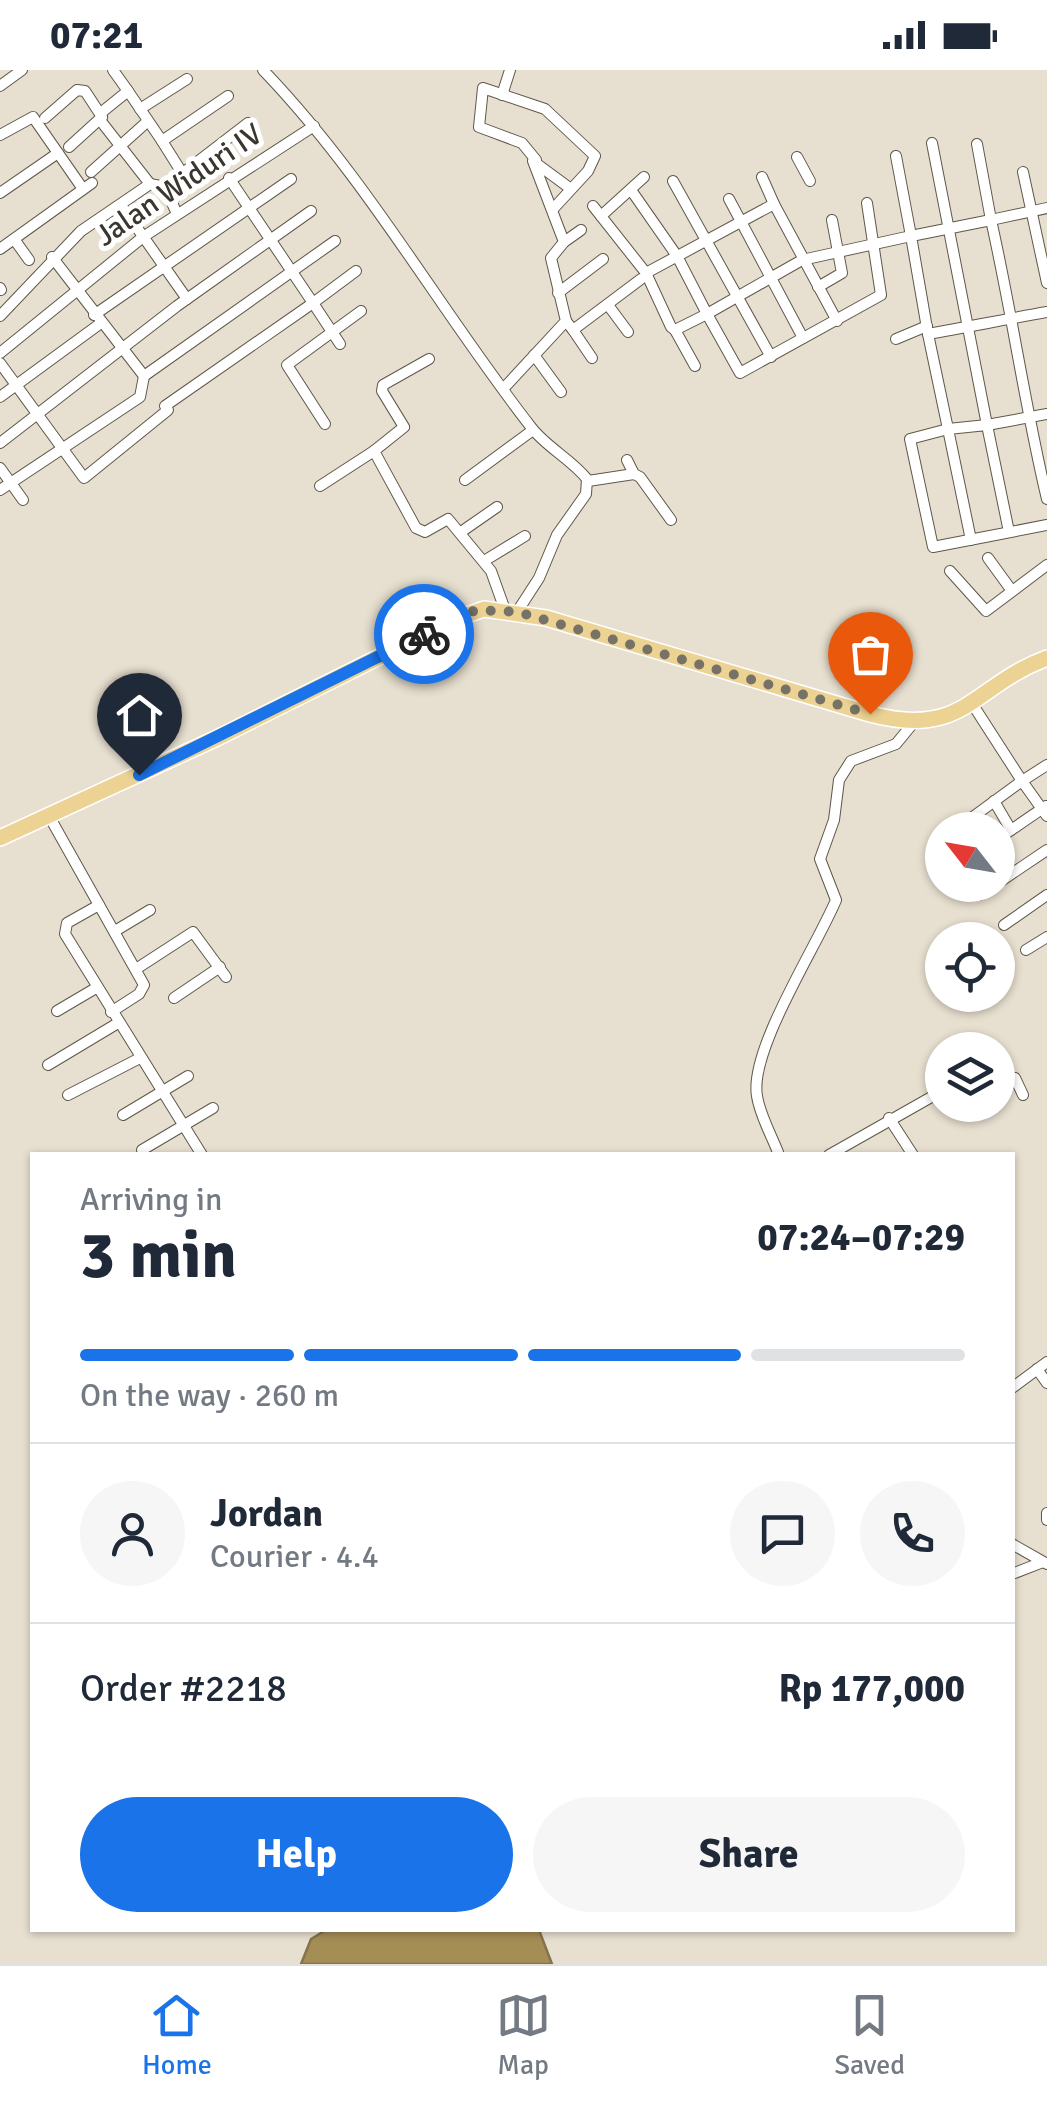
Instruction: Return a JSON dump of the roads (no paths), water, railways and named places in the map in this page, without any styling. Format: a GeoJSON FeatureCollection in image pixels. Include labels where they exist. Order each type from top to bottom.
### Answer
{"type":"FeatureCollection","features":[{"type":"Feature","properties":{"kind":"main road"},"geometry":{"type":"LineString","coordinates":[[0,838],[476,610],[511,611],[870,714],[914,722],[940,719],[973,705],[1019,670],[1047,658]]}},
{"type":"Feature","properties":{"kind":"street"},"geometry":{"type":"LineString","coordinates":[[130,70],[116,74],[189,187],[172,200]]}},
{"type":"Feature","properties":{"kind":"street"},"geometry":{"type":"LineString","coordinates":[[264,70],[314,126],[388,222],[430,292],[534,430],[588,481]]}},
{"type":"Feature","properties":{"kind":"street"},"geometry":{"type":"LineString","coordinates":[[502,94],[510,70]]}},
{"type":"Feature","properties":{"kind":"street"},"geometry":{"type":"LineString","coordinates":[[0,86],[14,72]]}},
{"type":"Feature","properties":{"kind":"street"},"geometry":{"type":"LineString","coordinates":[[140,109],[186,79]]}},
{"type":"Feature","properties":{"kind":"street"},"geometry":{"type":"LineString","coordinates":[[552,209],[572,188],[594,162],[593,153],[545,109],[483,88],[480,127],[522,143],[536,160],[572,188]]}},
{"type":"Feature","properties":{"kind":"street"},"geometry":{"type":"LineString","coordinates":[[0,135],[24,119],[39,118],[80,89],[150,184],[165,188],[177,214]]}},
{"type":"Feature","properties":{"kind":"street"},"geometry":{"type":"LineString","coordinates":[[0,193],[64,150],[128,91]]}},
{"type":"Feature","properties":{"kind":"street"},"geometry":{"type":"LineString","coordinates":[[162,141],[228,96]]}},
{"type":"Feature","properties":{"kind":"street"},"geometry":{"type":"LineString","coordinates":[[39,118],[89,181]]}},
{"type":"Feature","properties":{"kind":"street"},"geometry":{"type":"LineString","coordinates":[[0,249],[89,181],[148,122]]}},
{"type":"Feature","properties":{"kind":"street"},"geometry":{"type":"LineString","coordinates":[[182,173],[248,123]]}},
{"type":"Feature","properties":{"kind":"street","name":"Jalan Widuri IV"},"geometry":{"type":"LineString","coordinates":[[0,353],[144,237],[314,126]]}},
{"type":"Feature","properties":{"kind":"street"},"geometry":{"type":"LineString","coordinates":[[932,143],[1009,532]]}},
{"type":"Feature","properties":{"kind":"street"},"geometry":{"type":"LineString","coordinates":[[977,144],[1047,499]]}},
{"type":"Feature","properties":{"kind":"street"},"geometry":{"type":"LineString","coordinates":[[896,156],[972,540]]}},
{"type":"Feature","properties":{"kind":"street"},"geometry":{"type":"LineString","coordinates":[[797,157],[810,182]]}},
{"type":"Feature","properties":{"kind":"street"},"geometry":{"type":"LineString","coordinates":[[536,160],[532,164],[564,242]]}},
{"type":"Feature","properties":{"kind":"street"},"geometry":{"type":"LineString","coordinates":[[1023,172],[1047,283]]}},
{"type":"Feature","properties":{"kind":"street"},"geometry":{"type":"LineString","coordinates":[[602,216],[644,176]]}},
{"type":"Feature","properties":{"kind":"street"},"geometry":{"type":"LineString","coordinates":[[762,176],[802,260],[837,321]]}},
{"type":"Feature","properties":{"kind":"street"},"geometry":{"type":"LineString","coordinates":[[229,178],[340,344]]}},
{"type":"Feature","properties":{"kind":"street"},"geometry":{"type":"LineString","coordinates":[[0,397],[163,268],[291,178]]}},
{"type":"Feature","properties":{"kind":"street"},"geometry":{"type":"LineString","coordinates":[[673,181],[708,237],[770,357]]}},
{"type":"Feature","properties":{"kind":"street"},"geometry":{"type":"LineString","coordinates":[[0,316],[52,257],[150,184]]}},
{"type":"Feature","properties":{"kind":"street"},"geometry":{"type":"LineString","coordinates":[[631,190],[677,256],[738,372],[881,294],[867,202]]}},
{"type":"Feature","properties":{"kind":"street"},"geometry":{"type":"LineString","coordinates":[[730,199],[803,338]]}},
{"type":"Feature","properties":{"kind":"street"},"geometry":{"type":"LineString","coordinates":[[504,388],[534,355],[570,325],[608,305],[644,276],[708,237],[774,204]]}},
{"type":"Feature","properties":{"kind":"street"},"geometry":{"type":"LineString","coordinates":[[121,205],[182,302]]}},
{"type":"Feature","properties":{"kind":"street"},"geometry":{"type":"LineString","coordinates":[[593,206],[644,276],[695,366]]}},
{"type":"Feature","properties":{"kind":"street"},"geometry":{"type":"LineString","coordinates":[[675,330],[802,260],[1047,208]]}},
{"type":"Feature","properties":{"kind":"street"},"geometry":{"type":"LineString","coordinates":[[0,444],[182,302],[311,211]]}},
{"type":"Feature","properties":{"kind":"street"},"geometry":{"type":"LineString","coordinates":[[818,287],[841,274],[832,220]]}},
{"type":"Feature","properties":{"kind":"street"},"geometry":{"type":"LineString","coordinates":[[581,230],[564,242],[552,258],[558,293],[570,325],[592,358]]}},
{"type":"Feature","properties":{"kind":"street"},"geometry":{"type":"LineString","coordinates":[[14,239],[29,260]]}},
{"type":"Feature","properties":{"kind":"street"},"geometry":{"type":"LineString","coordinates":[[0,490],[140,396],[144,376],[335,241]]}},
{"type":"Feature","properties":{"kind":"street"},"geometry":{"type":"LineString","coordinates":[[52,257],[120,351],[144,376]]}},
{"type":"Feature","properties":{"kind":"street"},"geometry":{"type":"LineString","coordinates":[[558,293],[603,259]]}},
{"type":"Feature","properties":{"kind":"street"},"geometry":{"type":"LineString","coordinates":[[0,364],[84,478],[168,410],[165,406],[356,271]]}},
{"type":"Feature","properties":{"kind":"street"},"geometry":{"type":"LineString","coordinates":[[608,305],[628,332]]}},
{"type":"Feature","properties":{"kind":"street"},"geometry":{"type":"LineString","coordinates":[[325,424],[287,366],[361,311]]}},
{"type":"Feature","properties":{"kind":"street"},"geometry":{"type":"LineString","coordinates":[[896,339],[928,330],[968,327],[1047,312]]}},
{"type":"Feature","properties":{"kind":"street"},"geometry":{"type":"LineString","coordinates":[[534,355],[561,392]]}},
{"type":"Feature","properties":{"kind":"street"},"geometry":{"type":"LineString","coordinates":[[320,486],[374,452],[404,426],[383,394],[384,385],[429,359]]}},
{"type":"Feature","properties":{"kind":"street"},"geometry":{"type":"LineString","coordinates":[[1047,414],[910,438],[933,548],[1047,525]]}},
{"type":"Feature","properties":{"kind":"street"},"geometry":{"type":"LineString","coordinates":[[465,480],[534,430]]}},
{"type":"Feature","properties":{"kind":"street"},"geometry":{"type":"LineString","coordinates":[[374,452],[418,530],[425,532],[448,519],[484,560],[511,611],[539,578],[556,535],[586,494],[588,481]]}},
{"type":"Feature","properties":{"kind":"street"},"geometry":{"type":"LineString","coordinates":[[628,460],[634,474]]}},
{"type":"Feature","properties":{"kind":"street"},"geometry":{"type":"LineString","coordinates":[[0,468],[23,500]]}},
{"type":"Feature","properties":{"kind":"street"},"geometry":{"type":"LineString","coordinates":[[588,481],[634,474],[671,520]]}},
{"type":"Feature","properties":{"kind":"street"},"geometry":{"type":"LineString","coordinates":[[461,532],[497,507]]}},
{"type":"Feature","properties":{"kind":"street"},"geometry":{"type":"LineString","coordinates":[[484,560],[525,536]]}},
{"type":"Feature","properties":{"kind":"street"},"geometry":{"type":"LineString","coordinates":[[988,558],[1012,591]]}},
{"type":"Feature","properties":{"kind":"street"},"geometry":{"type":"LineString","coordinates":[[950,571],[982,611],[1047,565]]}},
{"type":"Feature","properties":{"kind":"street"},"geometry":{"type":"LineString","coordinates":[[973,705],[1045,810],[1015,828]]}},
{"type":"Feature","properties":{"kind":"street"},"geometry":{"type":"LineString","coordinates":[[778,1152],[762,1112],[756,1083],[775,1023],[836,900],[820,859],[834,820],[838,786],[852,761],[896,744],[914,722]]}},
{"type":"Feature","properties":{"kind":"street"},"geometry":{"type":"LineString","coordinates":[[981,812],[1047,765]]}},
{"type":"Feature","properties":{"kind":"street"},"geometry":{"type":"LineString","coordinates":[[994,801],[1000,812]]}},
{"type":"Feature","properties":{"kind":"street"},"geometry":{"type":"LineString","coordinates":[[48,1065],[114,1018],[142,992],[144,985],[49,816]]}},
{"type":"Feature","properties":{"kind":"street"},"geometry":{"type":"LineString","coordinates":[[1015,870],[1047,850]]}},
{"type":"Feature","properties":{"kind":"street"},"geometry":{"type":"LineString","coordinates":[[1008,922],[1047,895]]}},
{"type":"Feature","properties":{"kind":"street"},"geometry":{"type":"LineString","coordinates":[[99,905],[67,923],[64,930],[114,1018],[200,1152]]}},
{"type":"Feature","properties":{"kind":"street"},"geometry":{"type":"LineString","coordinates":[[114,931],[150,910]]}},
{"type":"Feature","properties":{"kind":"street"},"geometry":{"type":"LineString","coordinates":[[136,970],[193,932],[223,972],[174,998]]}},
{"type":"Feature","properties":{"kind":"street"},"geometry":{"type":"LineString","coordinates":[[1026,950],[1047,937]]}},
{"type":"Feature","properties":{"kind":"street"},"geometry":{"type":"LineString","coordinates":[[57,1012],[96,988]]}},
{"type":"Feature","properties":{"kind":"street"},"geometry":{"type":"LineString","coordinates":[[68,1095],[140,1058]]}},
{"type":"Feature","properties":{"kind":"street"},"geometry":{"type":"LineString","coordinates":[[122,1114],[188,1076]]}},
{"type":"Feature","properties":{"kind":"street"},"geometry":{"type":"LineString","coordinates":[[1015,1078],[1024,1096]]}},
{"type":"Feature","properties":{"kind":"street"},"geometry":{"type":"LineString","coordinates":[[834,1152],[925,1100]]}},
{"type":"Feature","properties":{"kind":"street"},"geometry":{"type":"LineString","coordinates":[[142,1150],[213,1108]]}},
{"type":"Feature","properties":{"kind":"street"},"geometry":{"type":"LineString","coordinates":[[888,1118],[911,1152]]}},
{"type":"Feature","properties":{"kind":"street"},"geometry":{"type":"LineString","coordinates":[[1015,1386],[1042,1366],[1047,1382]]}},
{"type":"Feature","properties":{"kind":"street"},"geometry":{"type":"LineString","coordinates":[[1015,1546],[1045,1563]]}},
{"type":"Feature","properties":{"kind":"street"},"geometry":{"type":"LineString","coordinates":[[1015,1573],[1045,1563]]}}]}
